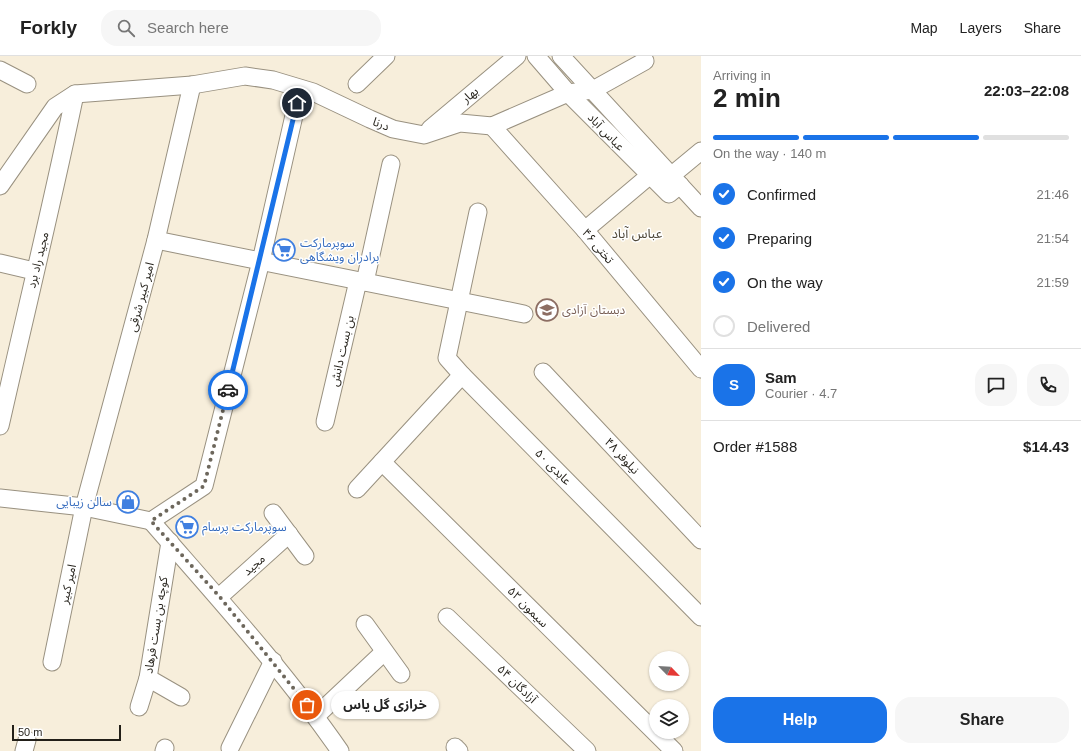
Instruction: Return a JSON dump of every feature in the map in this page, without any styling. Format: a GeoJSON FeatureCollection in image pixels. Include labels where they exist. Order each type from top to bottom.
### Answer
{"type":"FeatureCollection","features":[{"type":"Feature","properties":{"kind":"street"},"geometry":{"type":"LineString","coordinates":[[357,84],[386,56]]}},
{"type":"Feature","properties":{"kind":"street","name":"بهار"},"geometry":{"type":"LineString","coordinates":[[424,135],[517,56]]}},
{"type":"Feature","properties":{"kind":"street","name":"عباس آباد"},"geometry":{"type":"LineString","coordinates":[[536,56],[568,93],[649,176],[669,194],[676,180]]}},
{"type":"Feature","properties":{"kind":"street","name":"عباس آباد"},"geometry":{"type":"LineString","coordinates":[[562,56],[701,208]]}},
{"type":"Feature","properties":{"kind":"street"},"geometry":{"type":"LineString","coordinates":[[593,90],[645,61]]}},
{"type":"Feature","properties":{"kind":"street"},"geometry":{"type":"LineString","coordinates":[[0,70],[27,84]]}},
{"type":"Feature","properties":{"kind":"street","name":"درنا"},"geometry":{"type":"LineString","coordinates":[[75,94],[192,85],[245,76],[273,80],[313,92],[370,120],[393,129],[424,135],[460,123],[492,126],[568,93],[593,90]]}},
{"type":"Feature","properties":{"kind":"street","name":"امیر کبیر شرقی"},"geometry":{"type":"LineString","coordinates":[[84,507],[156,240],[192,85]]}},
{"type":"Feature","properties":{"kind":"street"},"geometry":{"type":"LineString","coordinates":[[151,521],[204,486],[261,261],[300,89]]}},
{"type":"Feature","properties":{"kind":"street"},"geometry":{"type":"LineString","coordinates":[[0,186],[55,107],[75,94]]}},
{"type":"Feature","properties":{"kind":"street","name":"مجید راد برد"},"geometry":{"type":"LineString","coordinates":[[0,426],[34,272],[50,214],[75,94]]}},
{"type":"Feature","properties":{"kind":"street","name":"تختی ۴۶"},"geometry":{"type":"LineString","coordinates":[[492,126],[698,359]]}},
{"type":"Feature","properties":{"kind":"street"},"geometry":{"type":"LineString","coordinates":[[676,180],[701,152]]}},
{"type":"Feature","properties":{"kind":"street","name":"بن بست دانش"},"geometry":{"type":"LineString","coordinates":[[325,422],[391,164]]}},
{"type":"Feature","properties":{"kind":"street"},"geometry":{"type":"LineString","coordinates":[[585,230],[649,176]]}},
{"type":"Feature","properties":{"kind":"street"},"geometry":{"type":"LineString","coordinates":[[460,302],[478,212]]}},
{"type":"Feature","properties":{"kind":"street"},"geometry":{"type":"LineString","coordinates":[[156,240],[524,314]]}},
{"type":"Feature","properties":{"kind":"street"},"geometry":{"type":"LineString","coordinates":[[0,263],[34,272]]}},
{"type":"Feature","properties":{"kind":"street","name":"عابدی ۵۰"},"geometry":{"type":"LineString","coordinates":[[460,302],[447,358],[701,617]]}},
{"type":"Feature","properties":{"kind":"street","name":"نیلوفر ۴۸"},"geometry":{"type":"LineString","coordinates":[[543,372],[701,540]]}},
{"type":"Feature","properties":{"kind":"street"},"geometry":{"type":"LineString","coordinates":[[357,489],[462,375]]}},
{"type":"Feature","properties":{"kind":"street","name":"سیمون ۵۲"},"geometry":{"type":"LineString","coordinates":[[382,462],[674,751]]}},
{"type":"Feature","properties":{"kind":"street"},"geometry":{"type":"LineString","coordinates":[[0,500],[84,507],[151,521],[219,596],[273,661],[316,716],[340,751]]}},
{"type":"Feature","properties":{"kind":"street","name":"امیر کبیر"},"geometry":{"type":"LineString","coordinates":[[52,662],[84,507]]}},
{"type":"Feature","properties":{"kind":"street"},"geometry":{"type":"LineString","coordinates":[[273,513],[305,556]]}},
{"type":"Feature","properties":{"kind":"street","name":"مجید"},"geometry":{"type":"LineString","coordinates":[[219,596],[289,534]]}},
{"type":"Feature","properties":{"kind":"street","name":"کوچه بن بست فرهاد"},"geometry":{"type":"LineString","coordinates":[[139,707],[148,678],[170,542]]}},
{"type":"Feature","properties":{"kind":"street","name":"آزادگان ۵۴"},"geometry":{"type":"LineString","coordinates":[[447,617],[588,751]]}},
{"type":"Feature","properties":{"kind":"street"},"geometry":{"type":"LineString","coordinates":[[366,624],[400,674]]}},
{"type":"Feature","properties":{"kind":"street"},"geometry":{"type":"LineString","coordinates":[[316,716],[384,652]]}},
{"type":"Feature","properties":{"kind":"street"},"geometry":{"type":"LineString","coordinates":[[230,748],[273,661]]}},
{"type":"Feature","properties":{"kind":"street"},"geometry":{"type":"LineString","coordinates":[[148,678],[181,697]]}},
{"type":"Feature","properties":{"kind":"way so far"},"geometry":{"type":"LineString","coordinates":[[228,390],[204,486],[151,521],[219,596],[307,705]]}},
{"type":"Feature","properties":{"kind":"place","name":"سوپرمارکت برادران ویشگاهی"},"geometry":{"type":"Point","coordinates":[284,250]}},
{"type":"Feature","properties":{"kind":"place","name":"دبستان آزادی"},"geometry":{"type":"Point","coordinates":[547,310]}},
{"type":"Feature","properties":{"kind":"place","name":"سالن زیبایی"},"geometry":{"type":"Point","coordinates":[128,502]}},
{"type":"Feature","properties":{"kind":"place","name":"سوپرمارکت پرسام"},"geometry":{"type":"Point","coordinates":[187,527]}},
{"type":"Feature","properties":{"kind":"place","name":"خرازی گل یاس"},"geometry":{"type":"Point","coordinates":[307,705]}},
{"type":"Feature","properties":{"kind":"district","name":"عباس آباد"},"geometry":{"type":"Point","coordinates":[637,233]}},
{"type":"Feature","properties":{"kind":"route"},"geometry":{"type":"LineString","coordinates":[[228,390],[261,261],[297,103]]}}]}
